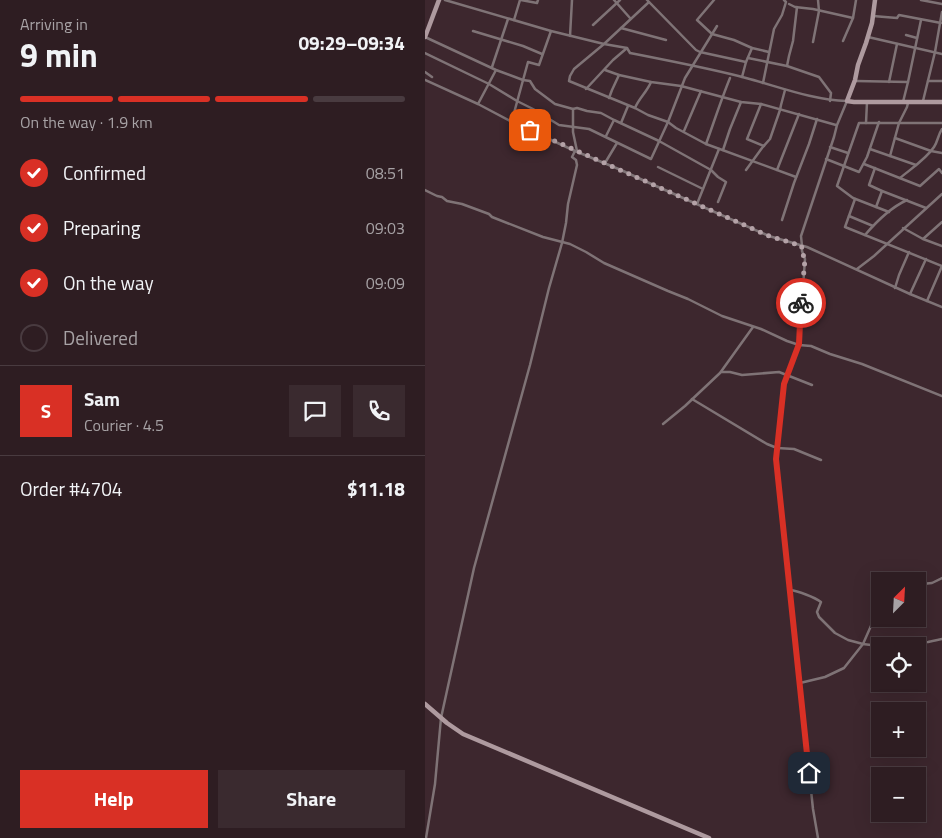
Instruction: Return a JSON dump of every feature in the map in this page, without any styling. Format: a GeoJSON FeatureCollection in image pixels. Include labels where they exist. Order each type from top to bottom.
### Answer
{"type":"FeatureCollection","features":[{"type":"Feature","properties":{"kind":"street"},"geometry":{"type":"LineString","coordinates":[[439,0],[425,37],[496,70],[530,81],[535,89],[555,104],[573,109],[601,112],[711,170],[726,182],[718,202]]}},
{"type":"Feature","properties":{"kind":"street"},"geometry":{"type":"LineString","coordinates":[[445,0],[551,31],[627,48],[630,53],[742,77],[831,101],[942,102]]}},
{"type":"Feature","properties":{"kind":"street"},"geometry":{"type":"LineString","coordinates":[[514,20],[520,0],[537,3],[538,0]]}},
{"type":"Feature","properties":{"kind":"street"},"geometry":{"type":"LineString","coordinates":[[570,36],[572,0]]}},
{"type":"Feature","properties":{"kind":"street"},"geometry":{"type":"LineString","coordinates":[[614,0],[630,18]]}},
{"type":"Feature","properties":{"kind":"street"},"geometry":{"type":"LineString","coordinates":[[593,25],[620,0]]}},
{"type":"Feature","properties":{"kind":"street"},"geometry":{"type":"LineString","coordinates":[[714,0],[697,20],[712,34],[769,52]]}},
{"type":"Feature","properties":{"kind":"street"},"geometry":{"type":"LineString","coordinates":[[763,83],[774,29],[782,15],[786,2],[784,0]]}},
{"type":"Feature","properties":{"kind":"street"},"geometry":{"type":"LineString","coordinates":[[813,42],[818,0]]}},
{"type":"Feature","properties":{"kind":"street"},"geometry":{"type":"LineString","coordinates":[[843,41],[853,18],[856,0]]}},
{"type":"Feature","properties":{"kind":"street"},"geometry":{"type":"LineString","coordinates":[[818,838],[813,809],[776,459],[784,384],[799,344],[805,259],[801,250],[801,236],[837,125],[855,80],[857,64],[873,23],[875,0]]}},
{"type":"Feature","properties":{"kind":"street"},"geometry":{"type":"LineString","coordinates":[[921,0],[942,4]]}},
{"type":"Feature","properties":{"kind":"street"},"geometry":{"type":"LineString","coordinates":[[745,62],[696,50],[647,1],[604,44],[574,69],[569,81],[667,122],[706,144],[797,177]]}},
{"type":"Feature","properties":{"kind":"street"},"geometry":{"type":"LineString","coordinates":[[789,4],[853,18]]}},
{"type":"Feature","properties":{"kind":"street"},"geometry":{"type":"LineString","coordinates":[[787,66],[793,41],[797,7]]}},
{"type":"Feature","properties":{"kind":"street"},"geometry":{"type":"LineString","coordinates":[[923,102],[942,12]]}},
{"type":"Feature","properties":{"kind":"street"},"geometry":{"type":"LineString","coordinates":[[873,16],[897,18],[899,15],[941,23]]}},
{"type":"Feature","properties":{"kind":"street"},"geometry":{"type":"LineString","coordinates":[[492,67],[509,19]]}},
{"type":"Feature","properties":{"kind":"street"},"geometry":{"type":"LineString","coordinates":[[890,156],[899,123],[907,107],[908,82],[921,20]]}},
{"type":"Feature","properties":{"kind":"street"},"geometry":{"type":"LineString","coordinates":[[425,53],[489,84],[559,125],[589,129],[651,159],[681,86],[691,66],[717,26]]}},
{"type":"Feature","properties":{"kind":"street"},"geometry":{"type":"LineString","coordinates":[[621,28],[665,40]]}},
{"type":"Feature","properties":{"kind":"street"},"geometry":{"type":"LineString","coordinates":[[473,31],[523,46],[542,54]]}},
{"type":"Feature","properties":{"kind":"street"},"geometry":{"type":"LineString","coordinates":[[510,121],[529,62],[539,65],[551,31]]}},
{"type":"Feature","properties":{"kind":"street"},"geometry":{"type":"LineString","coordinates":[[906,35],[917,38]]}},
{"type":"Feature","properties":{"kind":"street"},"geometry":{"type":"LineString","coordinates":[[868,37],[942,54]]}},
{"type":"Feature","properties":{"kind":"street"},"geometry":{"type":"LineString","coordinates":[[889,82],[897,44]]}},
{"type":"Feature","properties":{"kind":"street"},"geometry":{"type":"LineString","coordinates":[[586,89],[627,48]]}},
{"type":"Feature","properties":{"kind":"street"},"geometry":{"type":"LineString","coordinates":[[742,77],[745,62],[752,48]]}},
{"type":"Feature","properties":{"kind":"street"},"geometry":{"type":"LineString","coordinates":[[747,58],[787,66],[819,77],[831,93],[831,101]]}},
{"type":"Feature","properties":{"kind":"street"},"geometry":{"type":"LineString","coordinates":[[478,104],[496,70]]}},
{"type":"Feature","properties":{"kind":"street"},"geometry":{"type":"LineString","coordinates":[[605,70],[651,82],[681,86],[722,98],[761,104],[837,125]]}},
{"type":"Feature","properties":{"kind":"street"},"geometry":{"type":"LineString","coordinates":[[425,72],[432,77]]}},
{"type":"Feature","properties":{"kind":"street"},"geometry":{"type":"LineString","coordinates":[[609,98],[619,75]]}},
{"type":"Feature","properties":{"kind":"street"},"geometry":{"type":"LineString","coordinates":[[706,144],[730,78]]}},
{"type":"Feature","properties":{"kind":"street"},"geometry":{"type":"LineString","coordinates":[[425,80],[576,151],[769,236],[802,246],[942,307]]}},
{"type":"Feature","properties":{"kind":"street"},"geometry":{"type":"LineString","coordinates":[[855,80],[908,82]]}},
{"type":"Feature","properties":{"kind":"street"},"geometry":{"type":"LineString","coordinates":[[928,81],[942,81]]}},
{"type":"Feature","properties":{"kind":"street"},"geometry":{"type":"LineString","coordinates":[[635,108],[651,82]]}},
{"type":"Feature","properties":{"kind":"street"},"geometry":{"type":"LineString","coordinates":[[746,170],[770,139],[785,90]]}},
{"type":"Feature","properties":{"kind":"street"},"geometry":{"type":"LineString","coordinates":[[684,132],[701,91]]}},
{"type":"Feature","properties":{"kind":"street"},"geometry":{"type":"LineString","coordinates":[[723,150],[741,102]]}},
{"type":"Feature","properties":{"kind":"street"},"geometry":{"type":"LineString","coordinates":[[866,122],[867,102]]}},
{"type":"Feature","properties":{"kind":"street"},"geometry":{"type":"LineString","coordinates":[[761,104],[747,139],[764,146]]}},
{"type":"Feature","properties":{"kind":"street"},"geometry":{"type":"LineString","coordinates":[[621,123],[627,106]]}},
{"type":"Feature","properties":{"kind":"street"},"geometry":{"type":"LineString","coordinates":[[425,838],[435,784],[441,718],[474,568],[562,243],[577,165],[576,160],[572,156],[576,151],[573,132],[573,109]]}},
{"type":"Feature","properties":{"kind":"street"},"geometry":{"type":"LineString","coordinates":[[777,170],[799,114]]}},
{"type":"Feature","properties":{"kind":"street"},"geometry":{"type":"LineString","coordinates":[[782,220],[817,119]]}},
{"type":"Feature","properties":{"kind":"street"},"geometry":{"type":"LineString","coordinates":[[606,136],[614,120]]}},
{"type":"Feature","properties":{"kind":"street"},"geometry":{"type":"LineString","coordinates":[[826,159],[859,172],[864,164],[879,122]]}},
{"type":"Feature","properties":{"kind":"street"},"geometry":{"type":"LineString","coordinates":[[889,212],[855,198],[837,186],[859,123],[942,123]]}},
{"type":"Feature","properties":{"kind":"street"},"geometry":{"type":"LineString","coordinates":[[900,178],[931,151],[942,129]]}},
{"type":"Feature","properties":{"kind":"street"},"geometry":{"type":"LineString","coordinates":[[895,138],[942,153]]}},
{"type":"Feature","properties":{"kind":"street"},"geometry":{"type":"LineString","coordinates":[[605,163],[617,142]]}},
{"type":"Feature","properties":{"kind":"street"},"geometry":{"type":"LineString","coordinates":[[830,147],[848,153]]}},
{"type":"Feature","properties":{"kind":"street"},"geometry":{"type":"LineString","coordinates":[[697,204],[719,149]]}},
{"type":"Feature","properties":{"kind":"street"},"geometry":{"type":"LineString","coordinates":[[869,149],[916,165]]}},
{"type":"Feature","properties":{"kind":"street"},"geometry":{"type":"LineString","coordinates":[[864,164],[920,186],[942,167]]}},
{"type":"Feature","properties":{"kind":"street"},"geometry":{"type":"LineString","coordinates":[[658,167],[703,188]]}},
{"type":"Feature","properties":{"kind":"street"},"geometry":{"type":"LineString","coordinates":[[875,168],[869,185],[882,192],[926,208]]}},
{"type":"Feature","properties":{"kind":"street"},"geometry":{"type":"LineString","coordinates":[[939,169],[942,173]]}},
{"type":"Feature","properties":{"kind":"street"},"geometry":{"type":"LineString","coordinates":[[425,190],[447,200],[477,209],[492,217],[543,237],[570,244],[604,263],[688,299],[722,316],[799,344],[811,346],[942,396]]}},
{"type":"Feature","properties":{"kind":"street"},"geometry":{"type":"LineString","coordinates":[[877,207],[882,192]]}},
{"type":"Feature","properties":{"kind":"street"},"geometry":{"type":"LineString","coordinates":[[857,270],[942,194]]}},
{"type":"Feature","properties":{"kind":"street"},"geometry":{"type":"LineString","coordinates":[[855,198],[845,227],[942,266],[927,301]]}},
{"type":"Feature","properties":{"kind":"street"},"geometry":{"type":"LineString","coordinates":[[865,235],[901,202],[907,200]]}},
{"type":"Feature","properties":{"kind":"street"},"geometry":{"type":"LineString","coordinates":[[849,216],[873,226]]}},
{"type":"Feature","properties":{"kind":"street"},"geometry":{"type":"LineString","coordinates":[[923,239],[942,222]]}},
{"type":"Feature","properties":{"kind":"street"},"geometry":{"type":"LineString","coordinates":[[903,228],[923,239],[942,246]]}},
{"type":"Feature","properties":{"kind":"street"},"geometry":{"type":"LineString","coordinates":[[895,288],[909,252]]}},
{"type":"Feature","properties":{"kind":"street"},"geometry":{"type":"LineString","coordinates":[[910,294],[926,259]]}},
{"type":"Feature","properties":{"kind":"street"},"geometry":{"type":"LineString","coordinates":[[663,424],[720,373],[753,327]]}},
{"type":"Feature","properties":{"kind":"street"},"geometry":{"type":"LineString","coordinates":[[720,373],[742,375],[779,372],[812,385]]}},
{"type":"Feature","properties":{"kind":"street"},"geometry":{"type":"LineString","coordinates":[[692,399],[767,444],[777,448],[794,449],[821,460]]}},
{"type":"Feature","properties":{"kind":"street"},"geometry":{"type":"LineString","coordinates":[[926,584],[942,578]]}},
{"type":"Feature","properties":{"kind":"street"},"geometry":{"type":"LineString","coordinates":[[790,590],[816,598],[821,602],[817,612],[819,617],[835,633],[848,640],[871,645],[929,642],[942,639]]}},
{"type":"Feature","properties":{"kind":"street"},"geometry":{"type":"LineString","coordinates":[[800,683],[825,677],[844,668],[863,644],[871,625]]}},
{"type":"Feature","properties":{"kind":"street"},"geometry":{"type":"LineString","coordinates":[[425,704],[463,734],[709,838]]}},
{"type":"Feature","properties":{"kind":"way so far"},"geometry":{"type":"LineString","coordinates":[[530,130],[769,236],[802,246],[801,250],[805,259],[801,303]]}},
{"type":"Feature","properties":{"kind":"route"},"geometry":{"type":"LineString","coordinates":[[801,303],[799,344],[784,384],[776,459],[809,773]]}}]}
